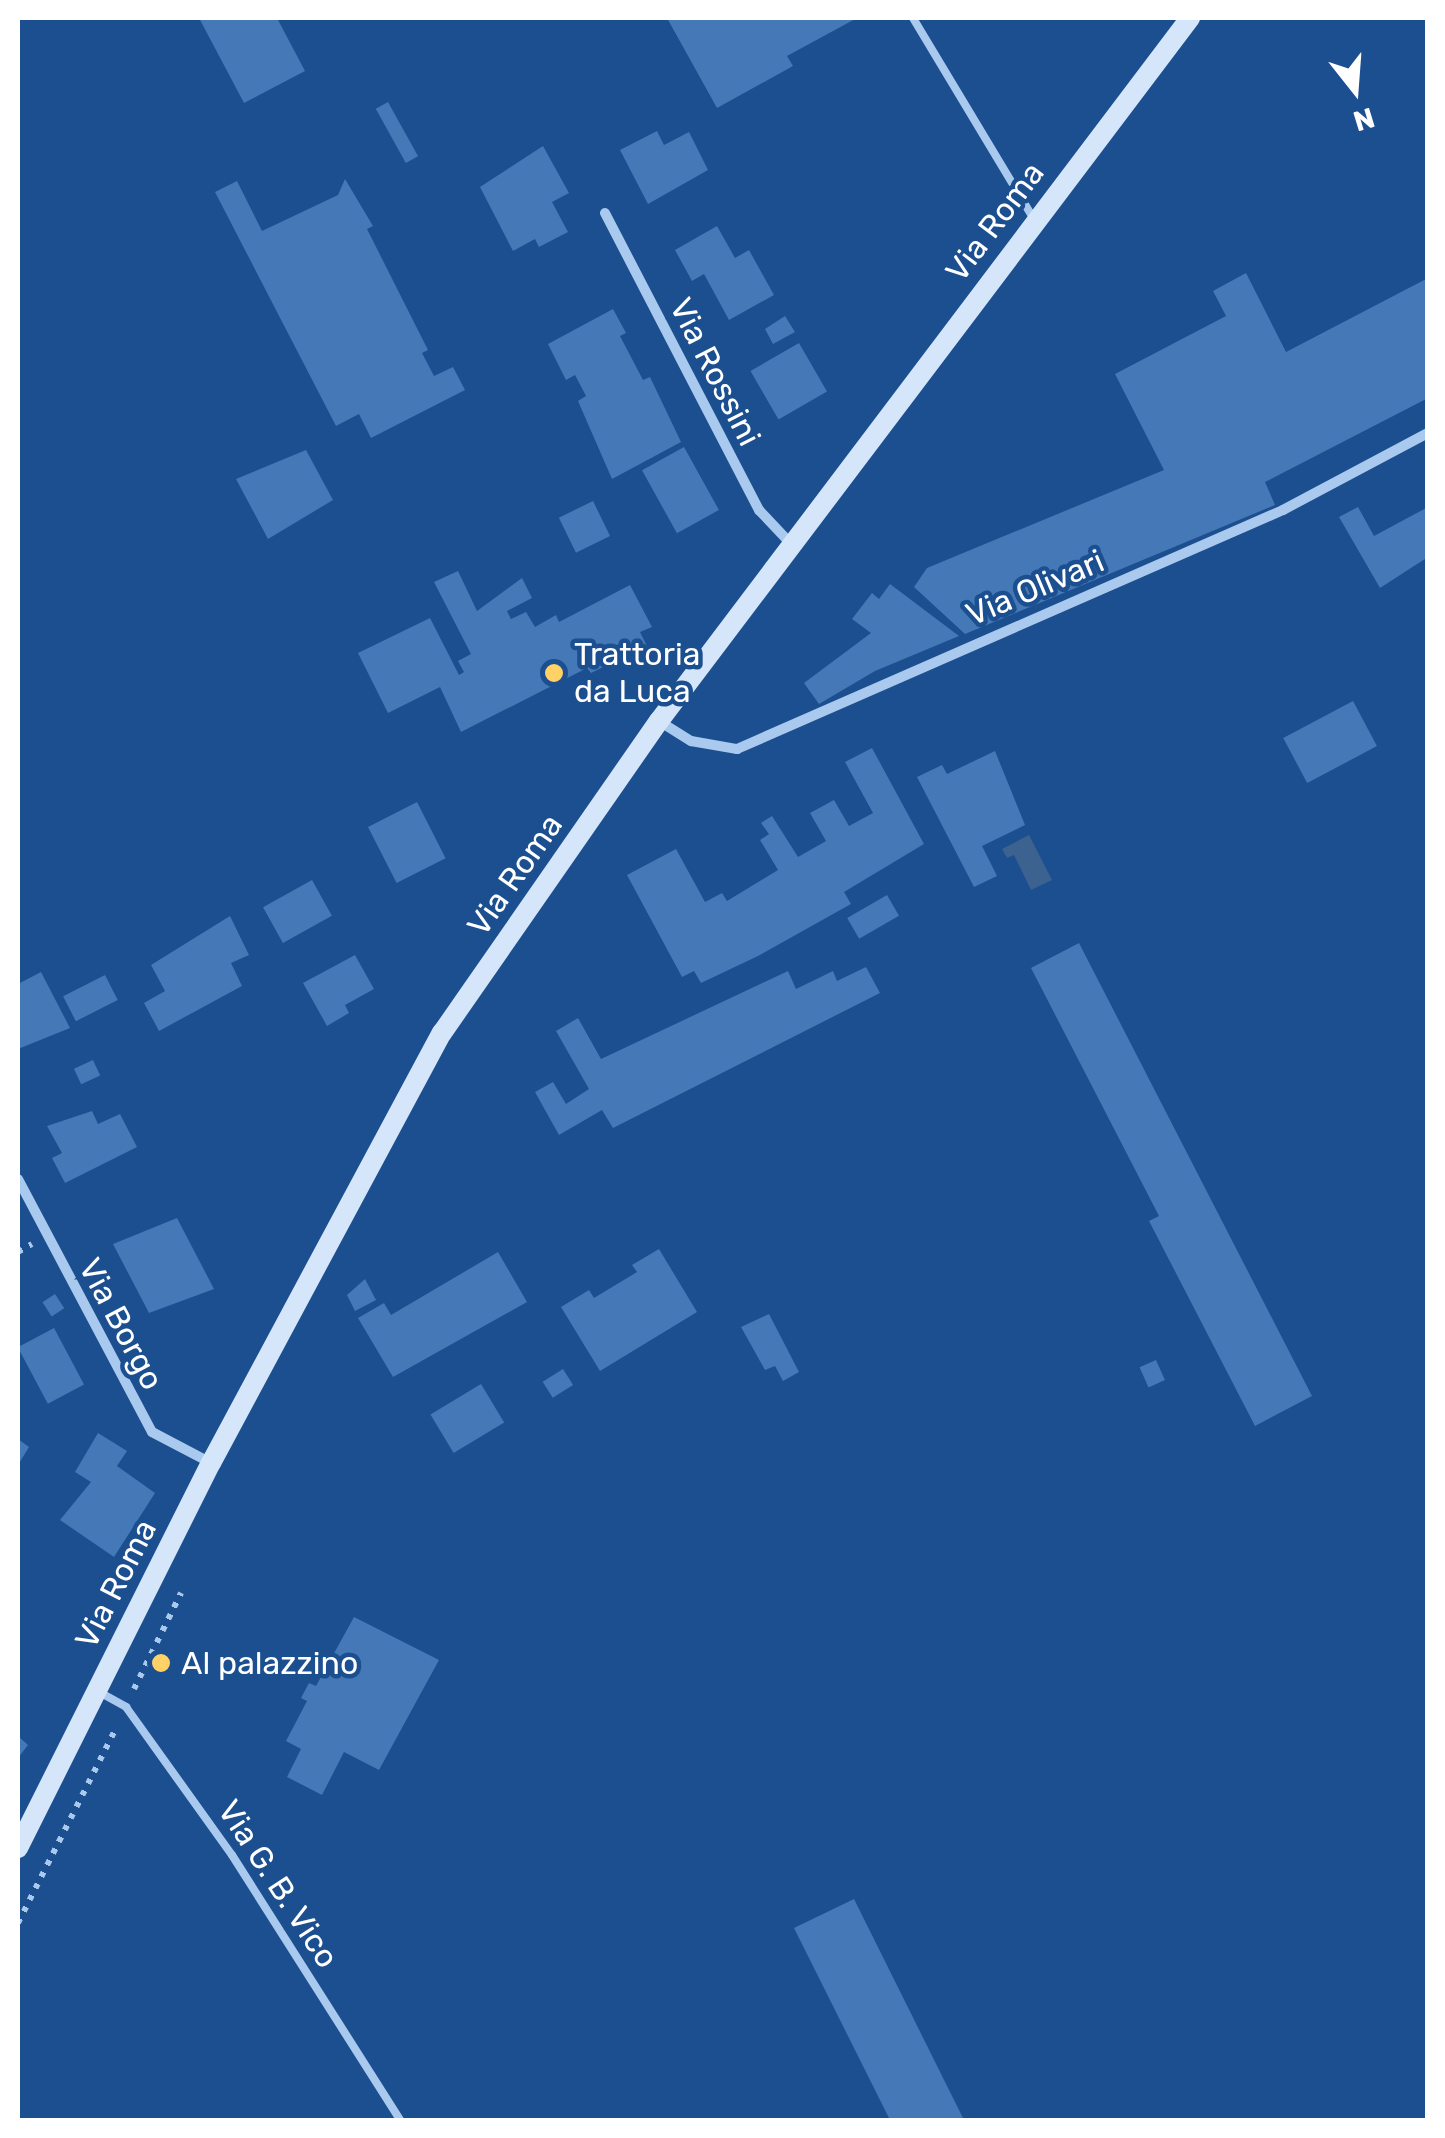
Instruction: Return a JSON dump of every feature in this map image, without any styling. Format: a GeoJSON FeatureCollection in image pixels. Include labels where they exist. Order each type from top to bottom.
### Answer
{"type":"FeatureCollection","features":[{"type":"Feature","properties":{"kind":"main road","name":"Via Roma"},"geometry":{"type":"LineString","coordinates":[[18,1848],[210,1464],[442,1033],[658,720],[1190,18]]}},
{"type":"Feature","properties":{"kind":"street","name":"Via Rossini"},"geometry":{"type":"LineString","coordinates":[[605,213],[759,510],[793,546]]}},
{"type":"Feature","properties":{"kind":"street","name":"Via Olivari"},"geometry":{"type":"LineString","coordinates":[[658,720],[691,740],[737,749],[1282,510],[1428,433]]}},
{"type":"Feature","properties":{"kind":"street","name":"Via Borgo"},"geometry":{"type":"LineString","coordinates":[[18,1179],[152,1432],[210,1464]]}},
{"type":"Feature","properties":{"kind":"lane"},"geometry":{"type":"LineString","coordinates":[[913,18],[1034,219]]}},
{"type":"Feature","properties":{"kind":"lane","name":"Via G. B. Vico"},"geometry":{"type":"LineString","coordinates":[[96,1691],[126,1706],[232,1855],[400,2120]]}},
{"type":"Feature","properties":{"kind":"path"},"geometry":{"type":"LineString","coordinates":[[18,1923],[184,1585]]}},
{"type":"Feature","properties":{"kind":"water"},"geometry":{"type":"Polygon","coordinates":[[[1029,835],[1052,880],[1031,890],[1014,855],[1007,858],[1002,849],[1029,835]]]}},
{"type":"Feature","properties":{"kind":"building"},"geometry":{"type":"Polygon","coordinates":[[[199,18],[277,18],[305,71],[244,103],[199,18]]]}},
{"type":"Feature","properties":{"kind":"building"},"geometry":{"type":"Polygon","coordinates":[[[667,18],[857,18],[787,56],[793,66],[717,108],[667,18]]]}},
{"type":"Feature","properties":{"kind":"building"},"geometry":{"type":"Polygon","coordinates":[[[388,102],[418,156],[406,163],[376,109],[388,102]]]}},
{"type":"Feature","properties":{"kind":"building"},"geometry":{"type":"Polygon","coordinates":[[[657,131],[664,145],[689,132],[708,170],[648,204],[620,150],[657,131]]]}},
{"type":"Feature","properties":{"kind":"building"},"geometry":{"type":"Polygon","coordinates":[[[543,146],[569,193],[552,202],[568,232],[539,247],[535,239],[513,251],[480,187],[543,146]]]}},
{"type":"Feature","properties":{"kind":"building"},"geometry":{"type":"Polygon","coordinates":[[[345,179],[373,226],[367,229],[428,350],[422,353],[434,376],[453,367],[465,390],[371,438],[359,414],[336,426],[215,192],[237,181],[262,231],[338,195],[345,179]]]}},
{"type":"Feature","properties":{"kind":"building"},"geometry":{"type":"Polygon","coordinates":[[[717,226],[735,258],[749,250],[774,295],[729,320],[704,274],[692,281],[675,250],[717,226]]]}},
{"type":"Feature","properties":{"kind":"building"},"geometry":{"type":"Polygon","coordinates":[[[1246,273],[1286,352],[1428,278],[1428,398],[1265,482],[1275,505],[965,634],[914,587],[927,568],[1164,470],[1115,374],[1226,316],[1213,291],[1246,273]]]}},
{"type":"Feature","properties":{"kind":"building"},"geometry":{"type":"Polygon","coordinates":[[[613,309],[626,333],[620,336],[643,380],[650,377],[681,442],[612,479],[578,401],[586,396],[575,375],[566,380],[548,344],[613,309]]]}},
{"type":"Feature","properties":{"kind":"building"},"geometry":{"type":"Polygon","coordinates":[[[785,316],[795,332],[773,344],[765,329],[785,316]]]}},
{"type":"Feature","properties":{"kind":"building"},"geometry":{"type":"Polygon","coordinates":[[[799,343],[827,391],[779,419],[751,371],[799,343]]]}},
{"type":"Feature","properties":{"kind":"building"},"geometry":{"type":"Polygon","coordinates":[[[684,447],[719,510],[677,533],[642,470],[684,447]]]}},
{"type":"Feature","properties":{"kind":"building"},"geometry":{"type":"Polygon","coordinates":[[[306,450],[333,500],[268,539],[236,479],[306,450]]]}},
{"type":"Feature","properties":{"kind":"building"},"geometry":{"type":"Polygon","coordinates":[[[593,501],[610,536],[576,553],[559,518],[593,501]]]}},
{"type":"Feature","properties":{"kind":"building"},"geometry":{"type":"Polygon","coordinates":[[[1358,507],[1374,536],[1428,507],[1428,557],[1380,588],[1339,517],[1358,507]]]}},
{"type":"Feature","properties":{"kind":"building"},"geometry":{"type":"Polygon","coordinates":[[[458,571],[477,611],[522,578],[532,598],[507,611],[511,619],[526,612],[535,627],[556,615],[559,622],[630,585],[652,627],[640,632],[647,646],[591,673],[587,668],[461,732],[440,687],[388,713],[358,653],[430,618],[459,675],[464,672],[458,661],[471,654],[434,582],[458,571]]]}},
{"type":"Feature","properties":{"kind":"building"},"geometry":{"type":"Polygon","coordinates":[[[890,584],[959,636],[875,671],[819,704],[804,683],[871,633],[852,619],[872,593],[879,599],[890,584]]]}},
{"type":"Feature","properties":{"kind":"building"},"geometry":{"type":"Polygon","coordinates":[[[1353,701],[1377,746],[1307,783],[1283,738],[1353,701]]]}},
{"type":"Feature","properties":{"kind":"building"},"geometry":{"type":"Polygon","coordinates":[[[872,748],[924,844],[844,892],[851,904],[758,956],[701,983],[694,971],[682,977],[627,875],[676,849],[705,902],[722,893],[727,901],[778,870],[760,840],[769,834],[761,823],[772,816],[798,857],[826,841],[810,813],[834,800],[849,826],[873,813],[845,762],[872,748]]]}},
{"type":"Feature","properties":{"kind":"building"},"geometry":{"type":"Polygon","coordinates":[[[995,751],[1025,825],[982,846],[997,876],[974,887],[917,777],[942,765],[947,774],[995,751]]]}},
{"type":"Feature","properties":{"kind":"building"},"geometry":{"type":"Polygon","coordinates":[[[417,802],[446,858],[397,883],[368,827],[417,802]]]}},
{"type":"Feature","properties":{"kind":"building"},"geometry":{"type":"Polygon","coordinates":[[[312,880],[332,916],[283,943],[263,907],[312,880]]]}},
{"type":"Feature","properties":{"kind":"building"},"geometry":{"type":"Polygon","coordinates":[[[887,895],[899,916],[859,939],[847,918],[887,895]]]}},
{"type":"Feature","properties":{"kind":"building"},"geometry":{"type":"Polygon","coordinates":[[[230,916],[249,955],[231,963],[242,986],[159,1031],[144,1003],[165,991],[151,965],[230,916]]]}},
{"type":"Feature","properties":{"kind":"building"},"geometry":{"type":"Polygon","coordinates":[[[1079,943],[1312,1396],[1255,1426],[1149,1221],[1159,1216],[1031,968],[1079,943]]]}},
{"type":"Feature","properties":{"kind":"building"},"geometry":{"type":"Polygon","coordinates":[[[355,955],[374,989],[345,1005],[349,1013],[327,1026],[303,983],[355,955]]]}},
{"type":"Feature","properties":{"kind":"building"},"geometry":{"type":"Polygon","coordinates":[[[866,967],[880,993],[613,1128],[602,1110],[559,1135],[535,1092],[553,1082],[566,1104],[589,1089],[556,1031],[578,1018],[601,1059],[788,971],[796,989],[833,971],[837,981],[866,967]]]}},
{"type":"Feature","properties":{"kind":"building"},"geometry":{"type":"Polygon","coordinates":[[[41,972],[70,1028],[18,1049],[18,984],[41,972]]]}},
{"type":"Feature","properties":{"kind":"building"},"geometry":{"type":"Polygon","coordinates":[[[105,975],[118,1000],[76,1021],[63,996],[105,975]]]}},
{"type":"Feature","properties":{"kind":"building"},"geometry":{"type":"Polygon","coordinates":[[[93,1060],[100,1075],[81,1084],[74,1069],[93,1060]]]}},
{"type":"Feature","properties":{"kind":"building"},"geometry":{"type":"Polygon","coordinates":[[[92,1111],[98,1124],[120,1114],[137,1147],[65,1183],[52,1158],[62,1153],[47,1126],[92,1111]]]}},
{"type":"Feature","properties":{"kind":"building"},"geometry":{"type":"Polygon","coordinates":[[[177,1218],[214,1289],[149,1313],[113,1244],[177,1218]]]}},
{"type":"Feature","properties":{"kind":"building"},"geometry":{"type":"Polygon","coordinates":[[[659,1249],[697,1312],[600,1371],[561,1307],[589,1290],[594,1298],[637,1272],[632,1265],[659,1249]]]}},
{"type":"Feature","properties":{"kind":"building"},"geometry":{"type":"Polygon","coordinates":[[[498,1252],[527,1302],[393,1377],[358,1318],[384,1303],[391,1315],[498,1252]]]}},
{"type":"Feature","properties":{"kind":"building"},"geometry":{"type":"Polygon","coordinates":[[[365,1279],[376,1300],[355,1311],[347,1295],[365,1279]]]}},
{"type":"Feature","properties":{"kind":"building"},"geometry":{"type":"Polygon","coordinates":[[[55,1294],[64,1308],[52,1316],[42,1302],[55,1294]]]}},
{"type":"Feature","properties":{"kind":"building"},"geometry":{"type":"Polygon","coordinates":[[[769,1314],[799,1372],[783,1381],[775,1366],[765,1370],[741,1327],[769,1314]]]}},
{"type":"Feature","properties":{"kind":"building"},"geometry":{"type":"Polygon","coordinates":[[[54,1328],[84,1385],[48,1404],[18,1347],[54,1328]]]}},
{"type":"Feature","properties":{"kind":"building"},"geometry":{"type":"Polygon","coordinates":[[[1156,1360],[1165,1380],[1149,1387],[1140,1367],[1156,1360]]]}},
{"type":"Feature","properties":{"kind":"building"},"geometry":{"type":"Polygon","coordinates":[[[563,1369],[573,1385],[553,1398],[543,1382],[563,1369]]]}},
{"type":"Feature","properties":{"kind":"building"},"geometry":{"type":"Polygon","coordinates":[[[481,1384],[504,1423],[454,1453],[430,1414],[481,1384]]]}},
{"type":"Feature","properties":{"kind":"building"},"geometry":{"type":"Polygon","coordinates":[[[98,1433],[127,1451],[117,1466],[155,1493],[114,1557],[60,1520],[91,1482],[75,1472],[98,1433]]]}},
{"type":"Feature","properties":{"kind":"building"},"geometry":{"type":"Polygon","coordinates":[[[18,1439],[29,1447],[18,1465],[18,1439]]]}},
{"type":"Feature","properties":{"kind":"building"},"geometry":{"type":"Polygon","coordinates":[[[354,1617],[439,1660],[379,1770],[344,1752],[322,1795],[287,1777],[301,1749],[286,1741],[307,1701],[301,1698],[309,1683],[316,1686],[354,1617]]]}},
{"type":"Feature","properties":{"kind":"building"},"geometry":{"type":"Polygon","coordinates":[[[18,1736],[28,1745],[18,1758],[18,1736]]]}},
{"type":"Feature","properties":{"kind":"building"},"geometry":{"type":"Polygon","coordinates":[[[854,1899],[964,2120],[890,2120],[794,1928],[854,1899]]]}},
{"type":"Feature","properties":{"kind":"place","name":"Trattoria da Luca"},"geometry":{"type":"Point","coordinates":[554,673]}},
{"type":"Feature","properties":{"kind":"place","name":"Al palazzino"},"geometry":{"type":"Point","coordinates":[161,1663]}}]}
